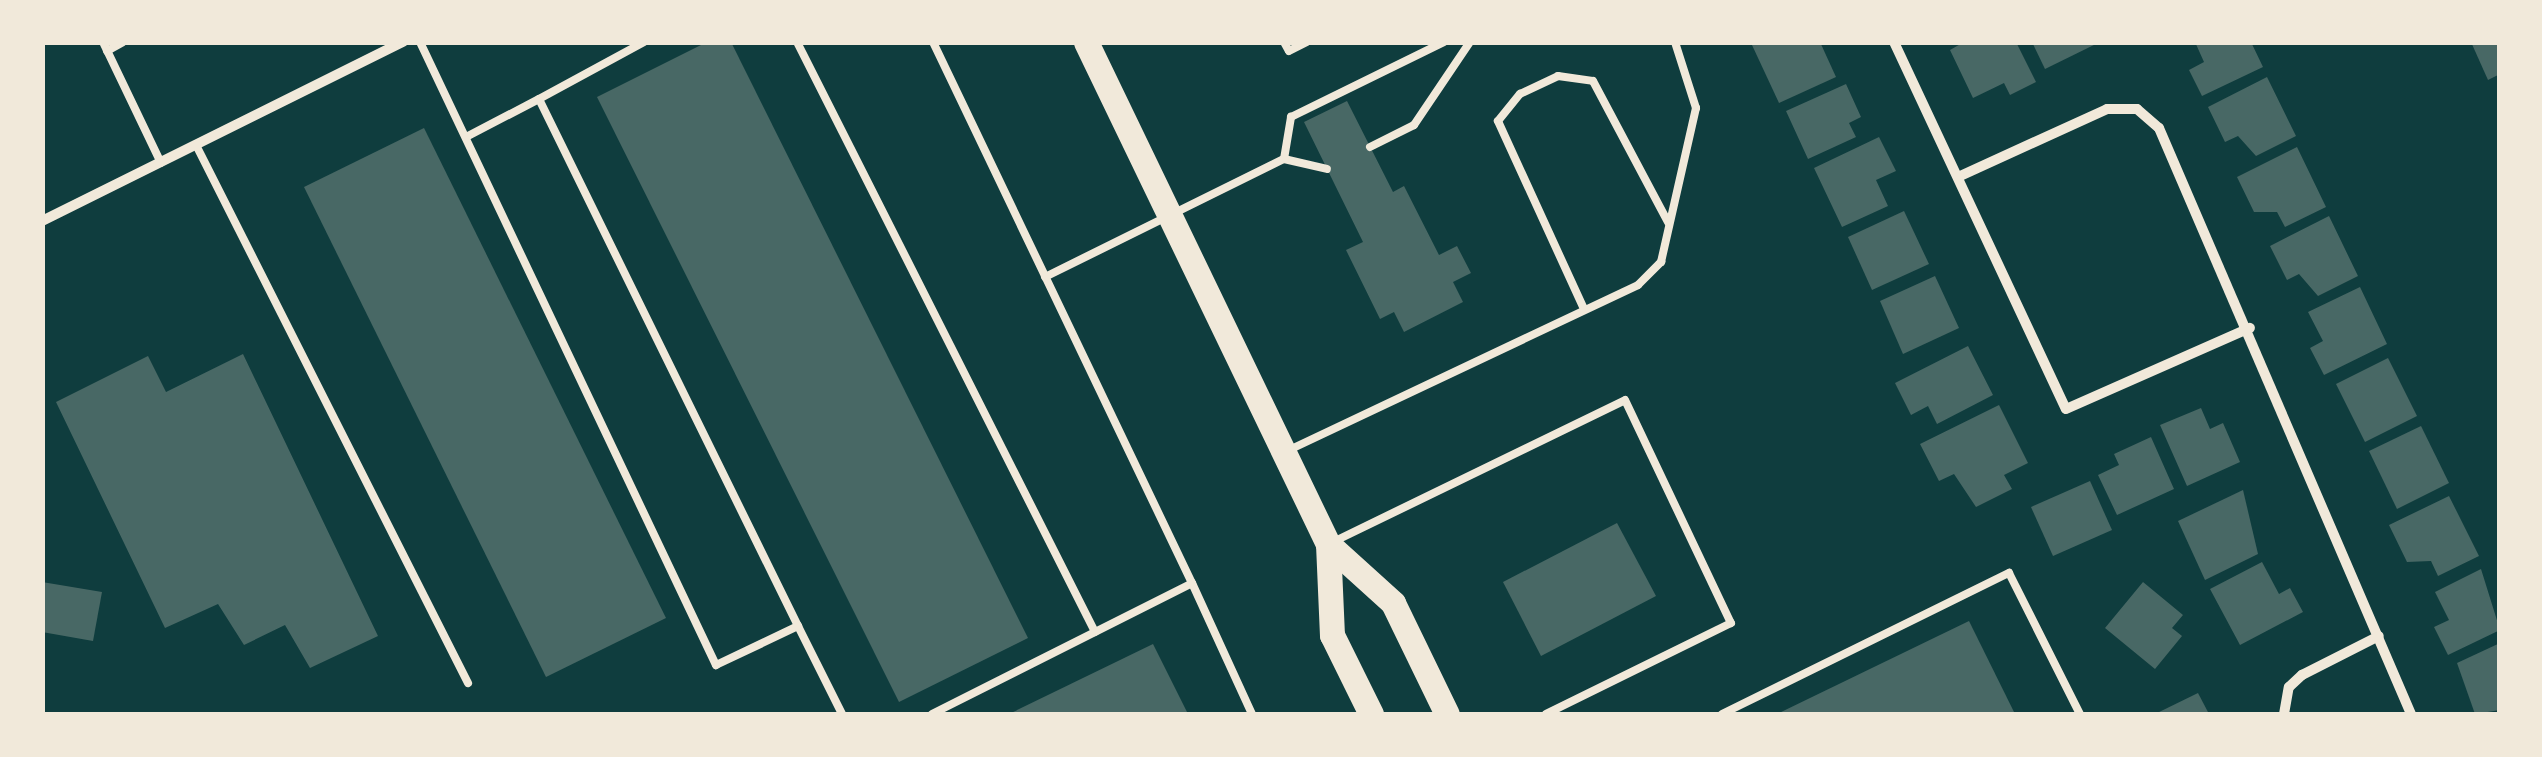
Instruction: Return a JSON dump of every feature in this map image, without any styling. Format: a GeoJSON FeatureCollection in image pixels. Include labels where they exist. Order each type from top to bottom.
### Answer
{"type":"FeatureCollection","features":[{"type":"Feature","properties":{"kind":"main road"},"geometry":{"type":"LineString","coordinates":[[1086,42],[1328,544],[1393,603],[1447,714]]}},
{"type":"Feature","properties":{"kind":"main road"},"geometry":{"type":"LineString","coordinates":[[1328,544],[1332,635],[1371,714]]}},
{"type":"Feature","properties":{"kind":"street"},"geometry":{"type":"LineString","coordinates":[[42,221],[403,42]]}},
{"type":"Feature","properties":{"kind":"street"},"geometry":{"type":"LineString","coordinates":[[1894,42],[2066,409],[2250,328]]}},
{"type":"Feature","properties":{"kind":"street"},"geometry":{"type":"LineString","coordinates":[[1958,177],[2087,115],[2138,109],[2166,139],[2250,328],[2411,714]]}},
{"type":"Feature","properties":{"kind":"street"},"geometry":{"type":"LineString","coordinates":[[2284,714],[2302,675],[2378,636]]}},
{"type":"Feature","properties":{"kind":"lane"},"geometry":{"type":"LineString","coordinates":[[123,42],[104,46],[161,162]]}},
{"type":"Feature","properties":{"kind":"lane"},"geometry":{"type":"LineString","coordinates":[[420,42],[716,664],[798,626]]}},
{"type":"Feature","properties":{"kind":"lane"},"geometry":{"type":"LineString","coordinates":[[466,138],[644,42]]}},
{"type":"Feature","properties":{"kind":"lane"},"geometry":{"type":"LineString","coordinates":[[797,42],[1095,632]]}},
{"type":"Feature","properties":{"kind":"lane"},"geometry":{"type":"LineString","coordinates":[[933,42],[1252,714]]}},
{"type":"Feature","properties":{"kind":"lane"},"geometry":{"type":"LineString","coordinates":[[1284,42],[1289,52],[1306,42]]}},
{"type":"Feature","properties":{"kind":"lane"},"geometry":{"type":"LineString","coordinates":[[1284,159],[1291,117],[1444,42]]}},
{"type":"Feature","properties":{"kind":"lane"},"geometry":{"type":"LineString","coordinates":[[1370,147],[1414,125],[1470,42]]}},
{"type":"Feature","properties":{"kind":"lane"},"geometry":{"type":"LineString","coordinates":[[1284,452],[1638,284],[1661,262],[1696,108],[1675,42]]}},
{"type":"Feature","properties":{"kind":"lane"},"geometry":{"type":"LineString","coordinates":[[1584,309],[1498,121],[1520,94],[1558,76],[1593,81],[1668,222]]}},
{"type":"Feature","properties":{"kind":"lane"},"geometry":{"type":"LineString","coordinates":[[539,98],[842,714]]}},
{"type":"Feature","properties":{"kind":"lane"},"geometry":{"type":"LineString","coordinates":[[196,146],[468,683]]}},
{"type":"Feature","properties":{"kind":"lane"},"geometry":{"type":"LineString","coordinates":[[1045,277],[1284,159],[1327,169]]}},
{"type":"Feature","properties":{"kind":"lane"},"geometry":{"type":"LineString","coordinates":[[1328,544],[1625,400],[1730,624],[1546,714]]}},
{"type":"Feature","properties":{"kind":"lane"},"geometry":{"type":"LineString","coordinates":[[1722,714],[2009,573],[2080,714]]}},
{"type":"Feature","properties":{"kind":"lane"},"geometry":{"type":"LineString","coordinates":[[932,714],[1192,583]]}},
{"type":"Feature","properties":{"kind":"building"},"geometry":{"type":"Polygon","coordinates":[[[707,42],[731,42],[1028,638],[899,702],[597,97],[707,42]]]}},
{"type":"Feature","properties":{"kind":"building"},"geometry":{"type":"Polygon","coordinates":[[[1820,42],[1836,77],[1779,103],[1752,45],[1820,42]]]}},
{"type":"Feature","properties":{"kind":"building"},"geometry":{"type":"Polygon","coordinates":[[[1964,42],[2016,42],[2036,82],[2010,95],[2004,83],[1973,98],[1950,50],[1964,42]]]}},
{"type":"Feature","properties":{"kind":"building"},"geometry":{"type":"Polygon","coordinates":[[[2032,42],[2100,42],[2045,69],[2032,42]]]}},
{"type":"Feature","properties":{"kind":"building"},"geometry":{"type":"Polygon","coordinates":[[[2195,42],[2251,42],[2263,67],[2202,96],[2189,70],[2204,62],[2195,42]]]}},
{"type":"Feature","properties":{"kind":"building"},"geometry":{"type":"Polygon","coordinates":[[[2471,42],[2500,42],[2500,74],[2488,80],[2471,42]]]}},
{"type":"Feature","properties":{"kind":"building"},"geometry":{"type":"Polygon","coordinates":[[[2267,77],[2296,136],[2256,156],[2238,136],[2225,142],[2208,107],[2267,77]]]}},
{"type":"Feature","properties":{"kind":"building"},"geometry":{"type":"Polygon","coordinates":[[[1846,84],[1861,117],[1849,123],[1856,137],[1808,159],[1786,111],[1846,84]]]}},
{"type":"Feature","properties":{"kind":"building"},"geometry":{"type":"Polygon","coordinates":[[[1347,101],[1393,192],[1404,186],[1439,255],[1457,246],[1471,273],[1453,282],[1463,302],[1404,332],[1394,312],[1380,319],[1346,250],[1363,242],[1304,122],[1347,101]]]}},
{"type":"Feature","properties":{"kind":"building"},"geometry":{"type":"Polygon","coordinates":[[[424,128],[666,618],[546,677],[304,187],[424,128]]]}},
{"type":"Feature","properties":{"kind":"building"},"geometry":{"type":"Polygon","coordinates":[[[1879,137],[1896,171],[1876,180],[1888,206],[1842,227],[1814,168],[1879,137]]]}},
{"type":"Feature","properties":{"kind":"building"},"geometry":{"type":"Polygon","coordinates":[[[2297,147],[2326,207],[2285,227],[2277,212],[2254,212],[2237,177],[2297,147]]]}},
{"type":"Feature","properties":{"kind":"building"},"geometry":{"type":"Polygon","coordinates":[[[1904,211],[1929,264],[1872,290],[1848,237],[1904,211]]]}},
{"type":"Feature","properties":{"kind":"building"},"geometry":{"type":"Polygon","coordinates":[[[2329,216],[2358,276],[2318,296],[2299,274],[2287,280],[2270,246],[2329,216]]]}},
{"type":"Feature","properties":{"kind":"building"},"geometry":{"type":"Polygon","coordinates":[[[1935,276],[1959,328],[1903,354],[1880,301],[1935,276]]]}},
{"type":"Feature","properties":{"kind":"building"},"geometry":{"type":"Polygon","coordinates":[[[2360,287],[2387,344],[2324,375],[2310,348],[2323,341],[2308,312],[2360,287]]]}},
{"type":"Feature","properties":{"kind":"building"},"geometry":{"type":"Polygon","coordinates":[[[1968,346],[1993,395],[1937,424],[1928,406],[1911,415],[1895,383],[1968,346]]]}},
{"type":"Feature","properties":{"kind":"building"},"geometry":{"type":"Polygon","coordinates":[[[243,354],[378,636],[310,668],[285,625],[244,645],[218,604],[165,628],[56,402],[148,356],[166,392],[243,354]]]}},
{"type":"Feature","properties":{"kind":"building"},"geometry":{"type":"Polygon","coordinates":[[[2388,358],[2417,416],[2365,442],[2336,384],[2388,358]]]}},
{"type":"Feature","properties":{"kind":"building"},"geometry":{"type":"Polygon","coordinates":[[[1999,405],[2028,463],[2004,475],[2012,489],[1976,507],[1954,474],[1939,481],[1920,444],[1999,405]]]}},
{"type":"Feature","properties":{"kind":"building"},"geometry":{"type":"Polygon","coordinates":[[[2201,408],[2210,429],[2223,423],[2240,462],[2187,486],[2160,425],[2201,408]]]}},
{"type":"Feature","properties":{"kind":"building"},"geometry":{"type":"Polygon","coordinates":[[[2421,426],[2449,483],[2397,509],[2369,451],[2421,426]]]}},
{"type":"Feature","properties":{"kind":"building"},"geometry":{"type":"Polygon","coordinates":[[[2151,437],[2174,489],[2117,515],[2098,475],[2119,465],[2114,454],[2151,437]]]}},
{"type":"Feature","properties":{"kind":"building"},"geometry":{"type":"Polygon","coordinates":[[[2090,481],[2112,530],[2053,556],[2031,507],[2090,481]]]}},
{"type":"Feature","properties":{"kind":"building"},"geometry":{"type":"Polygon","coordinates":[[[2243,490],[2258,554],[2205,580],[2178,521],[2243,490]]]}},
{"type":"Feature","properties":{"kind":"building"},"geometry":{"type":"Polygon","coordinates":[[[2449,496],[2479,556],[2438,576],[2431,561],[2407,562],[2389,525],[2449,496]]]}},
{"type":"Feature","properties":{"kind":"building"},"geometry":{"type":"Polygon","coordinates":[[[1617,523],[1656,596],[1541,656],[1503,582],[1617,523]]]}},
{"type":"Feature","properties":{"kind":"building"},"geometry":{"type":"Polygon","coordinates":[[[2262,562],[2279,594],[2290,588],[2303,612],[2240,645],[2210,589],[2262,562]]]}},
{"type":"Feature","properties":{"kind":"building"},"geometry":{"type":"Polygon","coordinates":[[[2481,569],[2500,630],[2448,655],[2434,627],[2449,620],[2435,592],[2481,569]]]}},
{"type":"Feature","properties":{"kind":"building"},"geometry":{"type":"Polygon","coordinates":[[[42,582],[102,592],[93,641],[42,632],[42,582]]]}},
{"type":"Feature","properties":{"kind":"building"},"geometry":{"type":"Polygon","coordinates":[[[2143,582],[2183,615],[2172,628],[2182,636],[2155,669],[2105,628],[2143,582]]]}},
{"type":"Feature","properties":{"kind":"building"},"geometry":{"type":"Polygon","coordinates":[[[1969,621],[2015,714],[1777,714],[1969,621]]]}},
{"type":"Feature","properties":{"kind":"building"},"geometry":{"type":"Polygon","coordinates":[[[2500,643],[2500,710],[2475,714],[2457,663],[2500,643]]]}},
{"type":"Feature","properties":{"kind":"building"},"geometry":{"type":"Polygon","coordinates":[[[1153,644],[1188,714],[1009,714],[1153,644]]]}},
{"type":"Feature","properties":{"kind":"building"},"geometry":{"type":"Polygon","coordinates":[[[2198,693],[2209,714],[2155,714],[2198,693]]]}}]}
